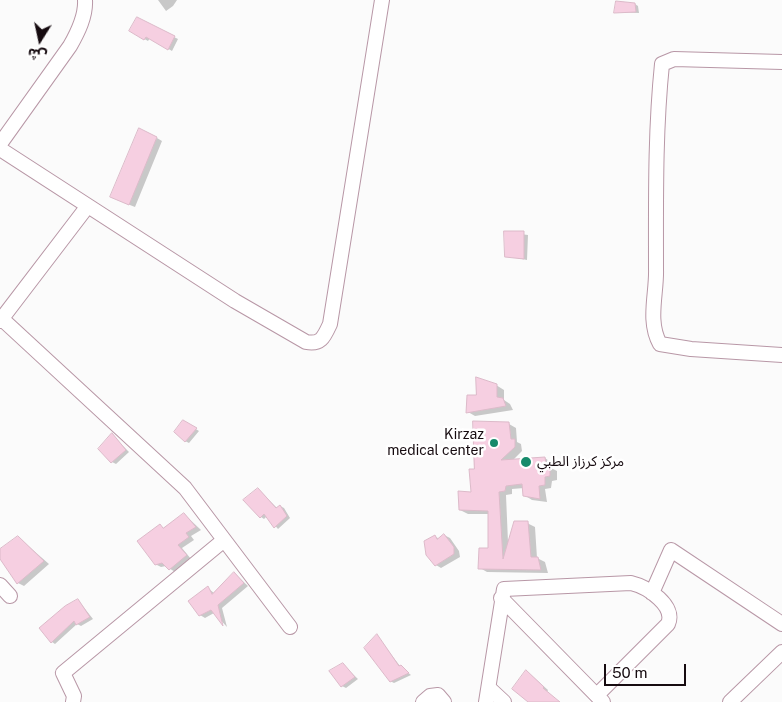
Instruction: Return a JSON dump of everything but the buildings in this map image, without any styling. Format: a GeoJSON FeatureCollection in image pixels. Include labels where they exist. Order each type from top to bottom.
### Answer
{"type":"FeatureCollection","features":[{"type":"Feature","properties":{"kind":"street"},"geometry":{"type":"LineString","coordinates":[[0,144],[70,46],[83,17],[85,0]]}},
{"type":"Feature","properties":{"kind":"street"},"geometry":{"type":"LineString","coordinates":[[0,149],[235,301],[306,342],[319,342],[324,338],[330,324],[382,0]]}},
{"type":"Feature","properties":{"kind":"street"},"geometry":{"type":"LineString","coordinates":[[782,62],[674,59],[662,64],[658,106],[656,270],[653,323],[655,336],[660,344],[691,349],[782,355]]}},
{"type":"Feature","properties":{"kind":"street"},"geometry":{"type":"LineString","coordinates":[[87,207],[1,320],[185,488],[290,627]]}},
{"type":"Feature","properties":{"kind":"street"},"geometry":{"type":"LineString","coordinates":[[73,702],[74,696],[63,673],[224,540]]}},
{"type":"Feature","properties":{"kind":"street"},"geometry":{"type":"LineString","coordinates":[[652,593],[671,550],[782,624]]}},
{"type":"Feature","properties":{"kind":"street"},"geometry":{"type":"LineString","coordinates":[[501,598],[600,698],[668,624],[671,617],[669,610],[641,585],[622,583],[504,588],[501,598],[488,696],[504,702]]}},
{"type":"Feature","properties":{"kind":"street"},"geometry":{"type":"LineString","coordinates":[[0,585],[10,596]]}},
{"type":"Feature","properties":{"kind":"street"},"geometry":{"type":"LineString","coordinates":[[730,702],[782,652]]}},
{"type":"Feature","properties":{"kind":"street"},"geometry":{"type":"LineString","coordinates":[[423,702],[434,695],[438,695],[444,702]]}},
{"type":"Feature","properties":{"kind":"place","name":"Kirzaz medical center"},"geometry":{"type":"Point","coordinates":[494,443]}},
{"type":"Feature","properties":{"kind":"place","name":"مركز كرزاز الطبي"},"geometry":{"type":"Point","coordinates":[526,462]}}]}
